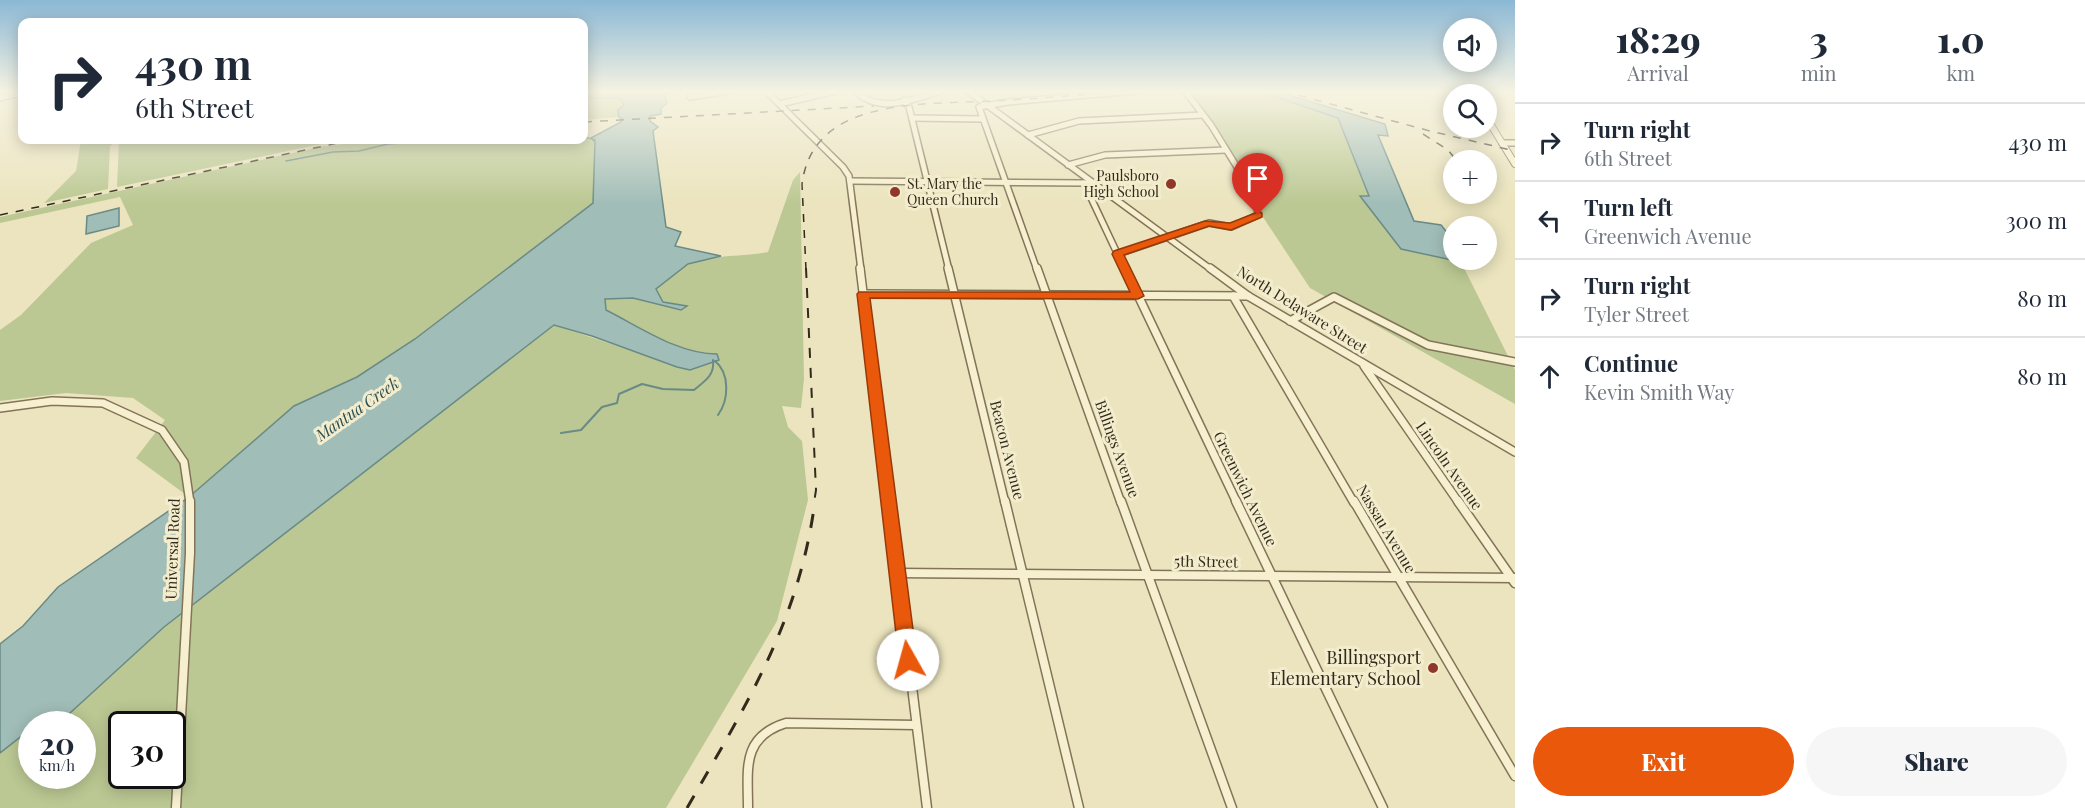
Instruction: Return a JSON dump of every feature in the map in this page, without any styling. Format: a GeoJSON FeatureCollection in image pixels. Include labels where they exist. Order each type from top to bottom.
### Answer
{"type":"FeatureCollection","features":[{"type":"Feature","properties":{"kind":"street"},"geometry":{"type":"LineString","coordinates":[[805,129],[843,167],[850,181],[927,808]]}},
{"type":"Feature","properties":{"kind":"street","name":"Beacon Avenue"},"geometry":{"type":"LineString","coordinates":[[915,129],[1079,808]]}},
{"type":"Feature","properties":{"kind":"street","name":"Billings Avenue"},"geometry":{"type":"LineString","coordinates":[[987,129],[1232,808]]}},
{"type":"Feature","properties":{"kind":"street","name":"North Delaware Street"},"geometry":{"type":"LineString","coordinates":[[1019,129],[1248,296],[1515,452]]}},
{"type":"Feature","properties":{"kind":"street"},"geometry":{"type":"LineString","coordinates":[[1028,135],[1051,129]]}},
{"type":"Feature","properties":{"kind":"street"},"geometry":{"type":"LineString","coordinates":[[1118,254],[1209,223],[1231,227],[1258,215],[1256,198],[1212,129]]}},
{"type":"Feature","properties":{"kind":"street"},"geometry":{"type":"LineString","coordinates":[[1497,135],[1515,164]]}},
{"type":"Feature","properties":{"kind":"street"},"geometry":{"type":"LineString","coordinates":[[1502,143],[1515,143]]}},
{"type":"Feature","properties":{"kind":"street"},"geometry":{"type":"LineString","coordinates":[[1068,165],[1105,155],[1226,150]]}},
{"type":"Feature","properties":{"kind":"street"},"geometry":{"type":"LineString","coordinates":[[850,181],[1093,183]]}},
{"type":"Feature","properties":{"kind":"street","name":"Greenwich Avenue"},"geometry":{"type":"LineString","coordinates":[[1084,183],[1383,808]]}},
{"type":"Feature","properties":{"kind":"street"},"geometry":{"type":"LineString","coordinates":[[863,294],[1248,296]]}},
{"type":"Feature","properties":{"kind":"street","name":"Nassau Avenue"},"geometry":{"type":"LineString","coordinates":[[1233,296],[1515,776]]}},
{"type":"Feature","properties":{"kind":"street"},"geometry":{"type":"LineString","coordinates":[[1290,321],[1334,297],[1342,299],[1428,345],[1515,362]]}},
{"type":"Feature","properties":{"kind":"street","name":"Lincoln Avenue"},"geometry":{"type":"LineString","coordinates":[[1362,363],[1514,580]]}},
{"type":"Feature","properties":{"kind":"street","name":"Universal Road"},"geometry":{"type":"LineString","coordinates":[[0,408],[52,401],[103,403],[162,430],[184,462],[190,491],[190,553],[176,808]]}},
{"type":"Feature","properties":{"kind":"street","name":"5th Street"},"geometry":{"type":"LineString","coordinates":[[897,573],[1148,574],[1514,580]]}},
{"type":"Feature","properties":{"kind":"street"},"geometry":{"type":"LineString","coordinates":[[748,808],[750,755],[762,732],[772,726],[786,723],[916,725]]}},
{"type":"Feature","properties":{"kind":"green space"},"geometry":{"type":"Polygon","coordinates":[[[1213,129],[1342,129],[1369,197],[1361,196],[1401,249],[1443,258],[1443,270],[1465,270],[1515,370],[1515,404],[1310,288],[1259,211],[1263,205],[1213,129]]]}},
{"type":"Feature","properties":{"kind":"green space"},"geometry":{"type":"Polygon","coordinates":[[[588,139],[595,142],[593,203],[415,339],[357,377],[294,406],[189,497],[136,458],[165,420],[133,398],[66,393],[0,401],[0,330],[21,315],[91,243],[133,225],[120,197],[0,223],[0,217],[320,147],[344,144],[588,144],[588,139]]]}},
{"type":"Feature","properties":{"kind":"green space"},"geometry":{"type":"Polygon","coordinates":[[[80,144],[112,144],[110,146],[108,189],[44,203],[76,171],[80,144]]]}},
{"type":"Feature","properties":{"kind":"green space"},"geometry":{"type":"Polygon","coordinates":[[[119,144],[321,144],[117,187],[119,144]]]}},
{"type":"Feature","properties":{"kind":"green space"},"geometry":{"type":"Polygon","coordinates":[[[800,172],[804,379],[801,408],[782,406],[788,427],[802,441],[808,500],[777,621],[666,808],[0,808],[0,753],[18,739],[18,789],[96,789],[96,711],[72,711],[164,627],[554,325],[690,370],[718,360],[717,354],[702,353],[674,345],[606,310],[605,299],[633,298],[681,310],[663,302],[656,289],[681,269],[699,261],[719,257],[768,252],[793,180],[800,172]]]}},
{"type":"Feature","properties":{"kind":"water","name":"Mantua Creek"},"geometry":{"type":"Polygon","coordinates":[[[608,129],[656,129],[653,131],[666,227],[681,232],[675,246],[721,256],[688,264],[656,289],[663,302],[687,306],[681,310],[633,298],[605,299],[606,310],[674,345],[702,353],[717,354],[719,360],[690,370],[554,325],[164,627],[72,711],[18,711],[18,739],[0,753],[0,644],[23,626],[58,587],[189,497],[294,406],[357,377],[415,339],[593,203],[595,142],[591,138],[608,129]]]}},
{"type":"Feature","properties":{"kind":"water"},"geometry":{"type":"Polygon","coordinates":[[[1342,129],[1386,129],[1388,136],[1378,135],[1414,221],[1441,225],[1443,228],[1443,258],[1401,249],[1360,196],[1369,196],[1342,129]]]}},
{"type":"Feature","properties":{"kind":"water"},"geometry":{"type":"Polygon","coordinates":[[[119,208],[119,226],[86,234],[87,216],[119,208]]]}},
{"type":"Feature","properties":{"kind":"waterway"},"geometry":{"type":"LineString","coordinates":[[588,138],[595,140]]}},
{"type":"Feature","properties":{"kind":"waterway"},"geometry":{"type":"LineString","coordinates":[[286,161],[333,152],[359,151],[388,144]]}},
{"type":"Feature","properties":{"kind":"waterway"},"geometry":{"type":"LineString","coordinates":[[561,433],[581,430],[602,407],[617,403],[619,394],[642,384],[663,389],[694,390],[711,374],[713,360]]}},
{"type":"Feature","properties":{"kind":"waterway"},"geometry":{"type":"LineString","coordinates":[[715,361],[723,372],[726,387],[724,402],[718,415]]}},
{"type":"Feature","properties":{"kind":"railway"},"geometry":{"type":"LineString","coordinates":[[806,270],[802,184],[811,155],[827,134],[835,129]]}},
{"type":"Feature","properties":{"kind":"railway"},"geometry":{"type":"LineString","coordinates":[[1422,129],[1515,151]]}},
{"type":"Feature","properties":{"kind":"railway"},"geometry":{"type":"LineString","coordinates":[[1423,134],[1448,150]]}},
{"type":"Feature","properties":{"kind":"railway"},"geometry":{"type":"LineString","coordinates":[[0,215],[333,144]]}},
{"type":"Feature","properties":{"kind":"railway"},"geometry":{"type":"LineString","coordinates":[[806,268],[816,490],[814,503]]}},
{"type":"Feature","properties":{"kind":"railway"},"geometry":{"type":"LineString","coordinates":[[687,808],[749,698],[783,624],[797,586],[815,501]]}},
{"type":"Feature","properties":{"kind":"place","name":"Paulsboro High School"},"geometry":{"type":"Point","coordinates":[1171,184]}},
{"type":"Feature","properties":{"kind":"place","name":"St. Mary the Queen Church"},"geometry":{"type":"Point","coordinates":[895,192]}},
{"type":"Feature","properties":{"kind":"place","name":"Billingsport Elementary School"},"geometry":{"type":"Point","coordinates":[1433,668]}},
{"type":"Feature","properties":{"kind":"route"},"geometry":{"type":"LineString","coordinates":[[908,660],[863,294],[1138,296],[1118,254],[1209,223],[1231,227],[1258,215]]}}]}
